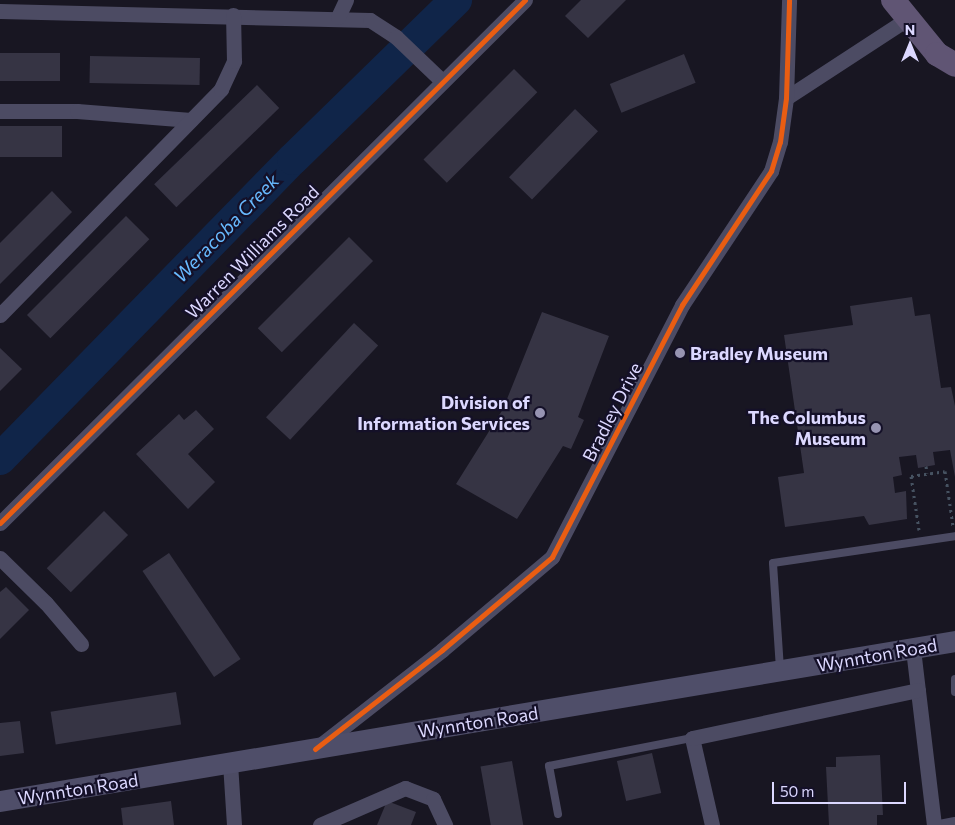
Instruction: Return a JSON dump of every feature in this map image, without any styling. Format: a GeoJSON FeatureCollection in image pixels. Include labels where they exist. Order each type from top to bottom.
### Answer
{"type":"FeatureCollection","features":[{"type":"Feature","properties":{"kind":"main road"},"geometry":{"type":"LineString","coordinates":[[893,0],[907,20],[937,54],[955,65]]}},
{"type":"Feature","properties":{"kind":"main road","name":"Wynnton Road"},"geometry":{"type":"LineString","coordinates":[[0,802],[955,641]]}},
{"type":"Feature","properties":{"kind":"street"},"geometry":{"type":"LineString","coordinates":[[338,17],[346,0]]}},
{"type":"Feature","properties":{"kind":"street","name":"Warren Williams Road"},"geometry":{"type":"LineString","coordinates":[[0,523],[525,0]]}},
{"type":"Feature","properties":{"kind":"street","name":"Bradley Drive"},"geometry":{"type":"LineString","coordinates":[[315,749],[442,650],[552,557],[682,305],[771,171],[780,142],[786,98],[789,0]]}},
{"type":"Feature","properties":{"kind":"street"},"geometry":{"type":"LineString","coordinates":[[0,11],[50,6],[233,15],[338,17],[370,20],[396,37],[442,81]]}},
{"type":"Feature","properties":{"kind":"street"},"geometry":{"type":"LineString","coordinates":[[0,314],[221,89],[234,61],[233,15]]}},
{"type":"Feature","properties":{"kind":"street"},"geometry":{"type":"LineString","coordinates":[[786,98],[907,20]]}},
{"type":"Feature","properties":{"kind":"street"},"geometry":{"type":"LineString","coordinates":[[0,111],[77,112],[191,120]]}},
{"type":"Feature","properties":{"kind":"street"},"geometry":{"type":"LineString","coordinates":[[0,558],[46,603],[81,644]]}},
{"type":"Feature","properties":{"kind":"street"},"geometry":{"type":"LineString","coordinates":[[914,649],[934,825]]}},
{"type":"Feature","properties":{"kind":"street"},"geometry":{"type":"LineString","coordinates":[[712,825],[692,738],[918,690]]}},
{"type":"Feature","properties":{"kind":"street"},"geometry":{"type":"LineString","coordinates":[[230,764],[234,825]]}},
{"type":"Feature","properties":{"kind":"street"},"geometry":{"type":"LineString","coordinates":[[320,825],[405,788],[433,799],[445,825]]}},
{"type":"Feature","properties":{"kind":"lane"},"geometry":{"type":"LineString","coordinates":[[780,671],[773,563],[955,536]]}},
{"type":"Feature","properties":{"kind":"lane"},"geometry":{"type":"LineString","coordinates":[[955,679],[955,692]]}},
{"type":"Feature","properties":{"kind":"lane"},"geometry":{"type":"LineString","coordinates":[[558,814],[549,766],[692,738]]}},
{"type":"Feature","properties":{"kind":"lane"},"geometry":{"type":"LineString","coordinates":[[934,825],[955,821]]}},
{"type":"Feature","properties":{"kind":"path"},"geometry":{"type":"LineString","coordinates":[[926,466],[927,474]]}},
{"type":"Feature","properties":{"kind":"path"},"geometry":{"type":"LineString","coordinates":[[920,542],[911,476],[945,471],[955,536]]}},
{"type":"Feature","properties":{"kind":"building"},"geometry":{"type":"Polygon","coordinates":[[[581,0],[626,0],[588,38],[565,16],[581,0]]]}},
{"type":"Feature","properties":{"kind":"building"},"geometry":{"type":"Polygon","coordinates":[[[0,53],[60,53],[60,81],[0,81],[0,53]]]}},
{"type":"Feature","properties":{"kind":"building"},"geometry":{"type":"Polygon","coordinates":[[[684,54],[696,83],[621,113],[610,84],[684,54]]]}},
{"type":"Feature","properties":{"kind":"building"},"geometry":{"type":"Polygon","coordinates":[[[90,56],[200,58],[200,85],[90,83],[90,56]]]}},
{"type":"Feature","properties":{"kind":"building"},"geometry":{"type":"Polygon","coordinates":[[[514,69],[537,92],[447,183],[423,160],[514,69]]]}},
{"type":"Feature","properties":{"kind":"building"},"geometry":{"type":"Polygon","coordinates":[[[257,85],[279,108],[176,207],[154,184],[257,85]]]}},
{"type":"Feature","properties":{"kind":"building"},"geometry":{"type":"Polygon","coordinates":[[[575,109],[598,131],[532,200],[509,177],[575,109]]]}},
{"type":"Feature","properties":{"kind":"building"},"geometry":{"type":"Polygon","coordinates":[[[0,126],[62,126],[62,157],[0,157],[0,126]]]}},
{"type":"Feature","properties":{"kind":"building"},"geometry":{"type":"Polygon","coordinates":[[[52,191],[72,212],[0,284],[0,243],[52,191]]]}},
{"type":"Feature","properties":{"kind":"building"},"geometry":{"type":"Polygon","coordinates":[[[126,216],[149,239],[50,338],[27,315],[126,216]]]}},
{"type":"Feature","properties":{"kind":"building"},"geometry":{"type":"Polygon","coordinates":[[[349,237],[373,261],[282,352],[258,328],[349,237]]]}},
{"type":"Feature","properties":{"kind":"building","name":"The Columbus Museum"},"geometry":{"type":"Polygon","coordinates":[[[912,297],[915,316],[930,314],[941,388],[951,387],[955,406],[955,477],[950,450],[933,452],[935,465],[918,468],[916,455],[899,457],[902,475],[893,477],[895,493],[906,491],[907,519],[869,525],[864,516],[785,527],[778,477],[804,473],[784,335],[853,325],[850,306],[912,297]]]}},
{"type":"Feature","properties":{"kind":"building","name":"Division of Information Services"},"geometry":{"type":"Polygon","coordinates":[[[542,312],[609,336],[578,417],[584,420],[571,449],[563,446],[517,519],[456,484],[503,409],[542,312]]]}},
{"type":"Feature","properties":{"kind":"building"},"geometry":{"type":"Polygon","coordinates":[[[354,323],[378,346],[290,440],[266,417],[354,323]]]}},
{"type":"Feature","properties":{"kind":"building"},"geometry":{"type":"Polygon","coordinates":[[[0,348],[22,369],[0,391],[0,348]]]}},
{"type":"Feature","properties":{"kind":"building"},"geometry":{"type":"Polygon","coordinates":[[[196,410],[214,429],[188,454],[215,482],[188,509],[136,454],[179,414],[184,420],[196,410]]]}},
{"type":"Feature","properties":{"kind":"building"},"geometry":{"type":"Polygon","coordinates":[[[104,511],[128,535],[71,592],[47,568],[104,511]]]}},
{"type":"Feature","properties":{"kind":"building"},"geometry":{"type":"Polygon","coordinates":[[[169,553],[241,659],[214,677],[142,571],[169,553]]]}},
{"type":"Feature","properties":{"kind":"building"},"geometry":{"type":"Polygon","coordinates":[[[6,587],[29,610],[0,639],[0,592],[6,587]]]}},
{"type":"Feature","properties":{"kind":"building"},"geometry":{"type":"Polygon","coordinates":[[[176,692],[181,725],[56,744],[51,712],[176,692]]]}},
{"type":"Feature","properties":{"kind":"building"},"geometry":{"type":"Polygon","coordinates":[[[20,721],[24,753],[0,756],[0,723],[20,721]]]}},
{"type":"Feature","properties":{"kind":"building"},"geometry":{"type":"Polygon","coordinates":[[[652,753],[661,793],[626,801],[617,761],[652,753]]]}},
{"type":"Feature","properties":{"kind":"building"},"geometry":{"type":"Polygon","coordinates":[[[880,755],[883,815],[877,815],[877,825],[829,825],[826,767],[836,767],[836,757],[880,755]]]}},
{"type":"Feature","properties":{"kind":"building"},"geometry":{"type":"Polygon","coordinates":[[[512,761],[523,825],[491,825],[480,767],[512,761]]]}},
{"type":"Feature","properties":{"kind":"building"},"geometry":{"type":"Polygon","coordinates":[[[171,801],[174,825],[123,825],[121,808],[171,801]]]}},
{"type":"Feature","properties":{"kind":"building"},"geometry":{"type":"Polygon","coordinates":[[[387,801],[416,812],[411,825],[377,825],[387,801]]]}},
{"type":"Feature","properties":{"kind":"waterway","name":"Weracoba Creek"},"geometry":{"type":"LineString","coordinates":[[0,459],[293,159],[456,0]]}},
{"type":"Feature","properties":{"kind":"cycle path"},"geometry":{"type":"LineString","coordinates":[[0,523],[525,0]]}},
{"type":"Feature","properties":{"kind":"cycle path"},"geometry":{"type":"LineString","coordinates":[[315,749],[442,650],[552,557],[682,305],[771,171],[780,142],[786,98],[789,0]]}},
{"type":"Feature","properties":{"kind":"place","name":"Bradley Museum"},"geometry":{"type":"Point","coordinates":[680,353]}},
{"type":"Feature","properties":{"kind":"place","name":"Division of Information Services"},"geometry":{"type":"Point","coordinates":[540,413]}},
{"type":"Feature","properties":{"kind":"place","name":"The Columbus Museum"},"geometry":{"type":"Point","coordinates":[876,428]}}]}
